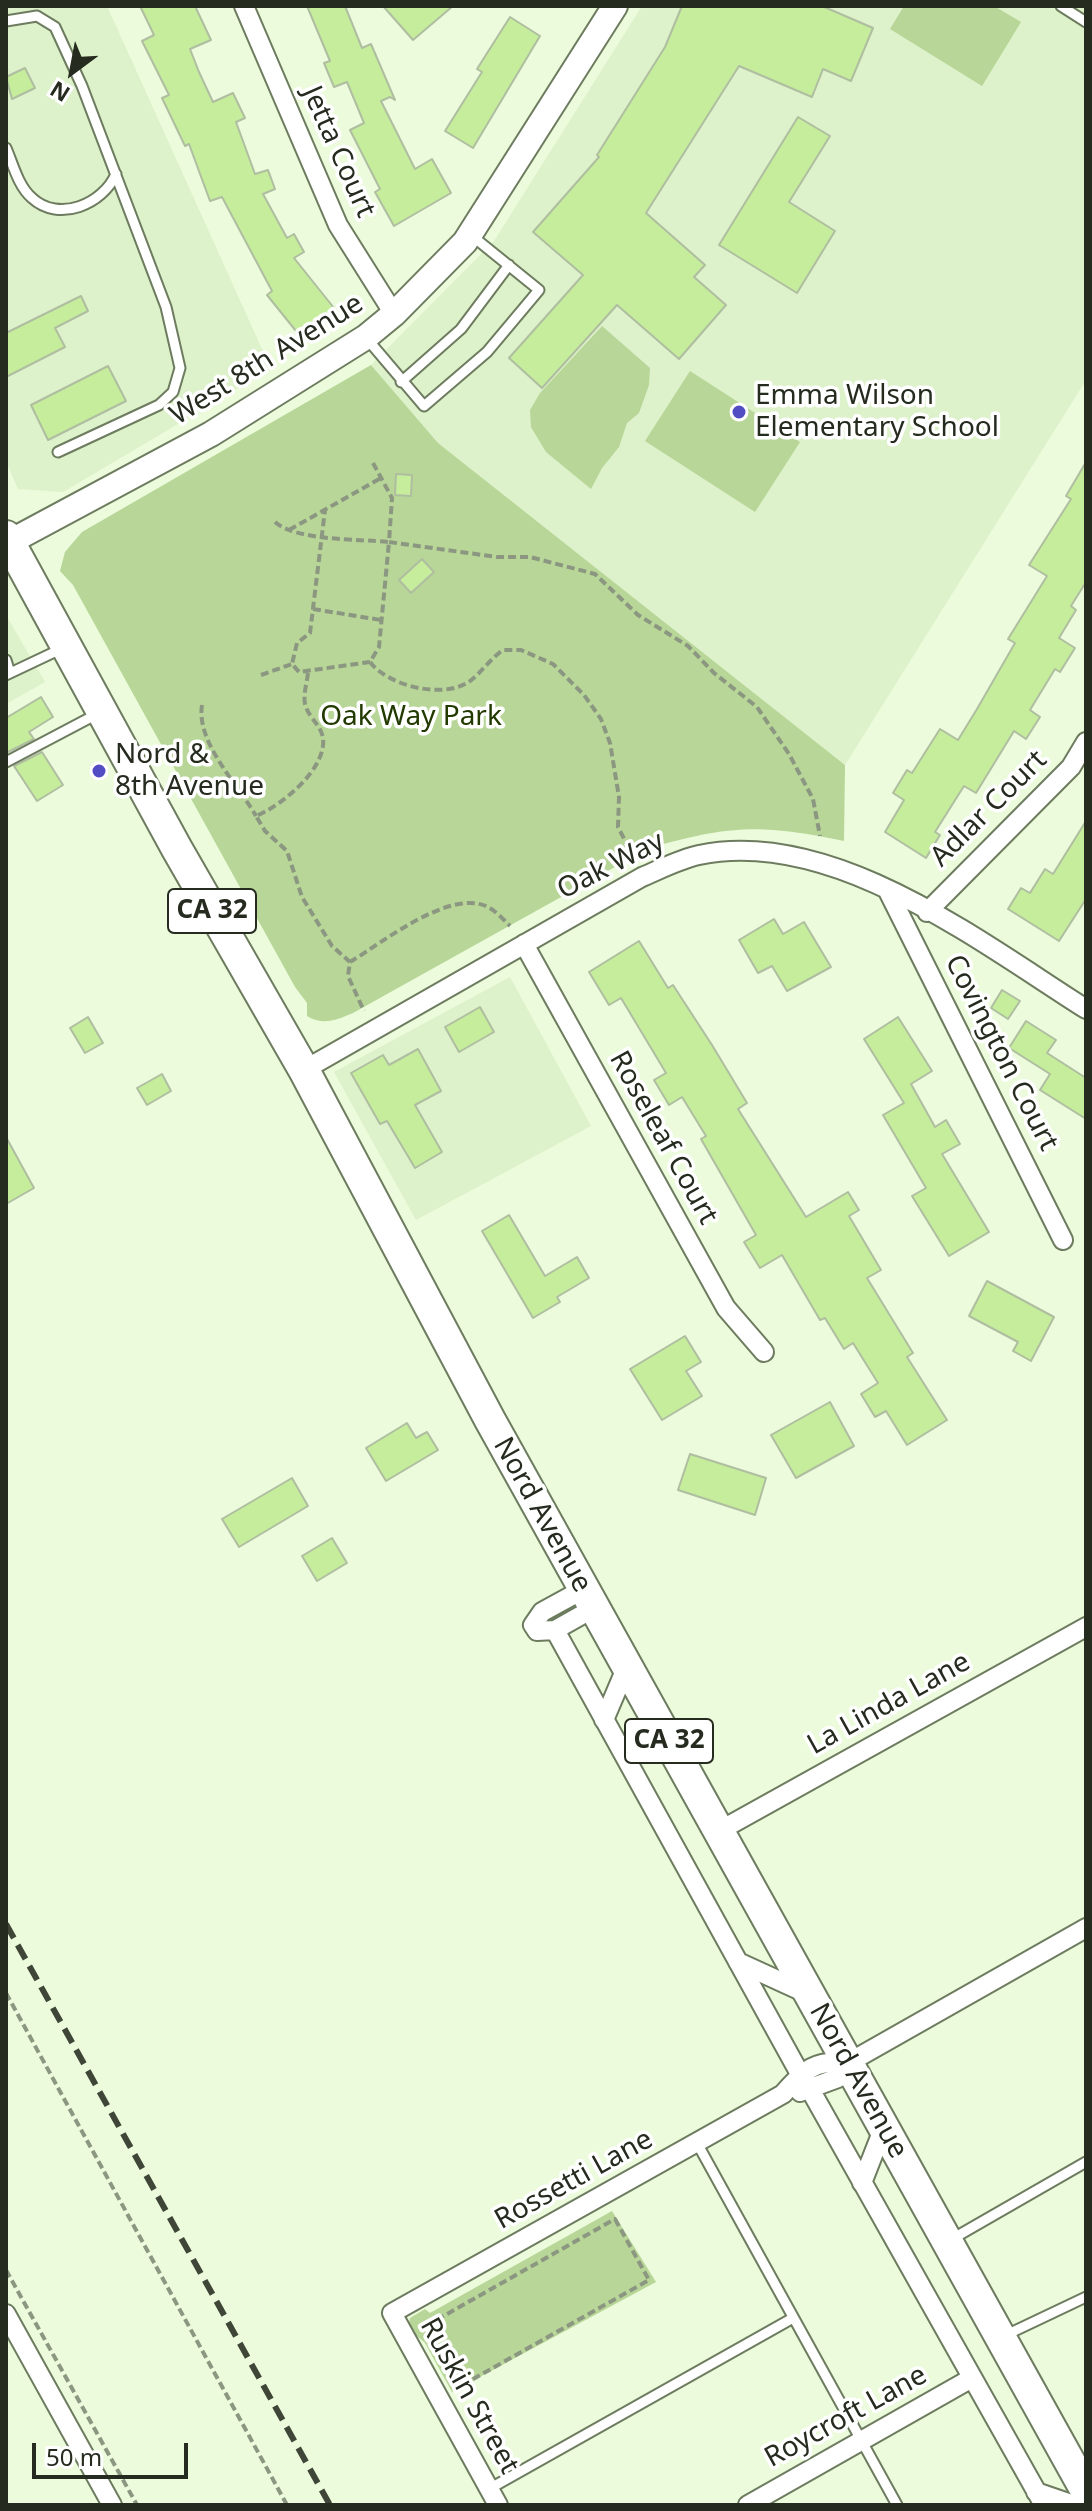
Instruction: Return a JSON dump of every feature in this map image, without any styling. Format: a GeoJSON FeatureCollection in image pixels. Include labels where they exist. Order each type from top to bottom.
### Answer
{"type":"FeatureCollection","features":[{"type":"Feature","properties":{"kind":"main road","name":"Nord Avenue"},"geometry":{"type":"LineString","coordinates":[[7,541],[304,1070],[423,1299],[1086,2491]]}},
{"type":"Feature","properties":{"kind":"street","name":"Jetta Court"},"geometry":{"type":"LineString","coordinates":[[244,6],[338,225],[394,314]]}},
{"type":"Feature","properties":{"kind":"street","name":"West 8th Avenue"},"geometry":{"type":"LineString","coordinates":[[7,541],[211,434],[366,337],[394,314],[470,235],[615,6]]}},
{"type":"Feature","properties":{"kind":"street","name":"Adlar Court"},"geometry":{"type":"LineString","coordinates":[[927,912],[1071,767],[1086,742]]}},
{"type":"Feature","properties":{"kind":"street","name":"Oak Way"},"geometry":{"type":"LineString","coordinates":[[304,1070],[642,877],[699,855],[736,852],[795,857],[843,870],[927,912],[1086,1009]]}},
{"type":"Feature","properties":{"kind":"street","name":"Covington Court"},"geometry":{"type":"LineString","coordinates":[[888,891],[1063,1240]]}},
{"type":"Feature","properties":{"kind":"street","name":"Roseleaf Court"},"geometry":{"type":"LineString","coordinates":[[524,944],[726,1308],[764,1352]]}},
{"type":"Feature","properties":{"kind":"street","name":"Nord Avenue"},"geometry":{"type":"LineString","coordinates":[[589,1599],[542,1612],[542,1629],[604,1720],[800,2074]]}},
{"type":"Feature","properties":{"kind":"street","name":"La Linda Lane"},"geometry":{"type":"LineString","coordinates":[[719,1831],[1086,1627]]}},
{"type":"Feature","properties":{"kind":"street"},"geometry":{"type":"LineString","coordinates":[[604,1720],[627,1666]]}},
{"type":"Feature","properties":{"kind":"street"},"geometry":{"type":"LineString","coordinates":[[800,2074],[826,2060],[848,2063],[1086,1928]]}},
{"type":"Feature","properties":{"kind":"street"},"geometry":{"type":"LineString","coordinates":[[738,1962],[810,1995]]}},
{"type":"Feature","properties":{"kind":"street","name":"Rossetti Lane"},"geometry":{"type":"LineString","coordinates":[[783,2094],[811,2091],[838,2078],[848,2063]]}},
{"type":"Feature","properties":{"kind":"street","name":"Rossetti Lane"},"geometry":{"type":"LineString","coordinates":[[392,2313],[783,2094],[800,2074]]}},
{"type":"Feature","properties":{"kind":"street","name":"Nord Avenue"},"geometry":{"type":"LineString","coordinates":[[811,2091],[1040,2498]]}},
{"type":"Feature","properties":{"kind":"street"},"geometry":{"type":"LineString","coordinates":[[862,2183],[884,2127]]}},
{"type":"Feature","properties":{"kind":"street","name":"Ruskin Street"},"geometry":{"type":"LineString","coordinates":[[392,2313],[494,2497]]}},
{"type":"Feature","properties":{"kind":"street"},"geometry":{"type":"LineString","coordinates":[[6,2314],[112,2505]]}},
{"type":"Feature","properties":{"kind":"street","name":"Roycroft Lane"},"geometry":{"type":"LineString","coordinates":[[748,2505],[972,2378]]}},
{"type":"Feature","properties":{"kind":"street"},"geometry":{"type":"LineString","coordinates":[[1040,2498],[1074,2505]]}},
{"type":"Feature","properties":{"kind":"lane"},"geometry":{"type":"LineString","coordinates":[[1061,6],[1086,22]]}},
{"type":"Feature","properties":{"kind":"lane"},"geometry":{"type":"LineString","coordinates":[[6,21],[37,16],[55,27],[116,174],[166,307],[180,368],[173,392],[159,405],[58,452]]}},
{"type":"Feature","properties":{"kind":"lane"},"geometry":{"type":"LineString","coordinates":[[6,148],[24,191],[35,202],[51,207],[71,210],[85,205],[104,194],[116,174]]}},
{"type":"Feature","properties":{"kind":"lane"},"geometry":{"type":"LineString","coordinates":[[366,337],[424,406],[487,352],[539,290],[470,235]]}},
{"type":"Feature","properties":{"kind":"lane"},"geometry":{"type":"LineString","coordinates":[[401,382],[461,329],[509,265]]}},
{"type":"Feature","properties":{"kind":"lane"},"geometry":{"type":"LineString","coordinates":[[6,660],[8,674],[66,646]]}},
{"type":"Feature","properties":{"kind":"lane"},"geometry":{"type":"LineString","coordinates":[[6,762],[102,711]]}},
{"type":"Feature","properties":{"kind":"lane"},"geometry":{"type":"LineString","coordinates":[[697,2143],[897,2505]]}},
{"type":"Feature","properties":{"kind":"lane"},"geometry":{"type":"LineString","coordinates":[[946,2243],[1086,2162]]}},
{"type":"Feature","properties":{"kind":"lane"},"geometry":{"type":"LineString","coordinates":[[1000,2338],[1086,2297]]}},
{"type":"Feature","properties":{"kind":"lane"},"geometry":{"type":"LineString","coordinates":[[494,2497],[793,2318]]}},
{"type":"Feature","properties":{"kind":"path"},"geometry":{"type":"LineString","coordinates":[[292,664],[299,672],[308,672],[370,662],[379,647],[392,498],[373,463]]}},
{"type":"Feature","properties":{"kind":"path"},"geometry":{"type":"LineString","coordinates":[[287,531],[381,478]]}},
{"type":"Feature","properties":{"kind":"path"},"geometry":{"type":"LineString","coordinates":[[292,664],[297,643],[310,633],[325,510]]}},
{"type":"Feature","properties":{"kind":"path"},"geometry":{"type":"LineString","coordinates":[[275,522],[287,531],[497,557],[530,557],[595,574],[638,615],[688,646],[714,673],[757,707],[789,754],[813,799],[820,836]]}},
{"type":"Feature","properties":{"kind":"path"},"geometry":{"type":"LineString","coordinates":[[313,609],[381,620]]}},
{"type":"Feature","properties":{"kind":"path"},"geometry":{"type":"LineString","coordinates":[[370,662],[384,677],[395,682],[442,690],[471,680],[503,650],[521,650],[553,664],[584,695],[607,732],[619,797],[618,827],[631,852]]}},
{"type":"Feature","properties":{"kind":"path"},"geometry":{"type":"LineString","coordinates":[[261,675],[292,664]]}},
{"type":"Feature","properties":{"kind":"path"},"geometry":{"type":"LineString","coordinates":[[256,816],[289,796],[319,757],[323,738],[304,702],[308,672]]}},
{"type":"Feature","properties":{"kind":"path"},"geometry":{"type":"LineString","coordinates":[[202,705],[201,716],[206,732],[265,831],[287,851],[302,897],[332,946],[350,962]]}},
{"type":"Feature","properties":{"kind":"path"},"geometry":{"type":"LineString","coordinates":[[242,791],[248,787]]}},
{"type":"Feature","properties":{"kind":"path"},"geometry":{"type":"LineString","coordinates":[[364,1011],[348,976],[350,962],[417,920],[457,906],[484,905],[510,926]]}},
{"type":"Feature","properties":{"kind":"path"},"geometry":{"type":"LineString","coordinates":[[6,1993],[287,2505]]}},
{"type":"Feature","properties":{"kind":"path"},"geometry":{"type":"LineString","coordinates":[[615,2219],[649,2280],[459,2387],[424,2327],[615,2219]]}},
{"type":"Feature","properties":{"kind":"path"},"geometry":{"type":"LineString","coordinates":[[6,2270],[137,2505]]}},
{"type":"Feature","properties":{"kind":"shaded area"},"geometry":{"type":"Polygon","coordinates":[[[6,6],[107,6],[271,369],[63,492],[18,489],[6,461],[6,6]]]}},
{"type":"Feature","properties":{"kind":"shaded area","name":"Emma Wilson Elementary School"},"geometry":{"type":"Polygon","coordinates":[[[642,6],[1086,6],[1086,380],[845,765],[438,443],[371,365],[494,241],[642,6]]]}},
{"type":"Feature","properties":{"kind":"shaded area"},"geometry":{"type":"Polygon","coordinates":[[[6,615],[45,682],[6,704],[6,615]]]}},
{"type":"Feature","properties":{"kind":"shaded area"},"geometry":{"type":"Polygon","coordinates":[[[510,977],[591,1126],[416,1220],[334,1072],[510,977]]]}},
{"type":"Feature","properties":{"kind":"green space"},"geometry":{"type":"Polygon","coordinates":[[[904,6],[994,6],[1021,22],[982,86],[890,29],[904,6]]]}},
{"type":"Feature","properties":{"kind":"green space"},"geometry":{"type":"Polygon","coordinates":[[[602,326],[650,368],[649,385],[639,413],[627,423],[619,447],[602,468],[591,489],[546,452],[531,427],[530,410],[540,393],[602,326]]]}},
{"type":"Feature","properties":{"kind":"green space","name":"Oak Way Park"},"geometry":{"type":"Polygon","coordinates":[[[371,365],[438,443],[845,765],[844,841],[790,832],[746,830],[703,835],[649,848],[353,1013],[324,1021],[307,1016],[307,1003],[295,987],[73,585],[60,571],[65,552],[82,532],[371,365]]]}},
{"type":"Feature","properties":{"kind":"green space"},"geometry":{"type":"Polygon","coordinates":[[[690,371],[800,442],[755,512],[645,441],[690,371]]]}},
{"type":"Feature","properties":{"kind":"green space"},"geometry":{"type":"Polygon","coordinates":[[[612,2211],[656,2282],[452,2392],[425,2343],[408,2328],[410,2318],[425,2309],[430,2313],[612,2211]]]}},
{"type":"Feature","properties":{"kind":"building"},"geometry":{"type":"Polygon","coordinates":[[[140,6],[195,6],[211,40],[190,49],[199,72],[213,102],[233,93],[245,118],[236,122],[255,174],[268,170],[275,189],[263,194],[287,238],[294,234],[304,252],[294,258],[334,308],[300,336],[267,295],[272,291],[222,197],[210,201],[189,144],[185,146],[162,98],[169,95],[142,41],[154,35],[140,6]]]}},
{"type":"Feature","properties":{"kind":"building"},"geometry":{"type":"Polygon","coordinates":[[[307,6],[345,6],[362,48],[371,44],[395,100],[390,97],[381,101],[415,169],[432,159],[451,193],[394,226],[375,192],[380,189],[350,130],[364,123],[347,82],[334,87],[324,63],[330,61],[307,6]]]}},
{"type":"Feature","properties":{"kind":"building"},"geometry":{"type":"Polygon","coordinates":[[[383,6],[453,6],[413,40],[383,6]]]}},
{"type":"Feature","properties":{"kind":"building"},"geometry":{"type":"Polygon","coordinates":[[[682,6],[822,6],[873,28],[851,81],[823,69],[812,97],[739,66],[646,213],[705,265],[694,277],[726,305],[679,359],[617,305],[542,388],[509,358],[583,275],[533,232],[599,157],[597,155],[665,47],[682,6]]]}},
{"type":"Feature","properties":{"kind":"building"},"geometry":{"type":"Polygon","coordinates":[[[510,17],[540,36],[473,148],[445,131],[482,72],[477,69],[510,17]]]}},
{"type":"Feature","properties":{"kind":"building"},"geometry":{"type":"Polygon","coordinates":[[[25,68],[35,88],[12,99],[6,77],[25,68]]]}},
{"type":"Feature","properties":{"kind":"building"},"geometry":{"type":"Polygon","coordinates":[[[798,117],[830,136],[789,202],[835,231],[797,293],[719,245],[798,117]]]}},
{"type":"Feature","properties":{"kind":"building"},"geometry":{"type":"Polygon","coordinates":[[[81,296],[88,311],[55,328],[65,347],[6,377],[6,333],[81,296]]]}},
{"type":"Feature","properties":{"kind":"building"},"geometry":{"type":"Polygon","coordinates":[[[108,366],[126,401],[48,440],[31,405],[108,366]]]}},
{"type":"Feature","properties":{"kind":"building"},"geometry":{"type":"Polygon","coordinates":[[[1086,462],[1086,582],[1071,606],[1076,610],[1059,638],[1075,648],[1060,672],[1055,669],[1030,710],[1040,717],[1026,739],[1014,731],[976,793],[964,786],[935,832],[940,835],[926,858],[885,832],[904,800],[893,793],[907,770],[912,773],[940,729],[958,740],[977,709],[1015,643],[1008,639],[1047,576],[1029,565],[1071,499],[1066,496],[1086,462]]]}},
{"type":"Feature","properties":{"kind":"building"},"geometry":{"type":"Polygon","coordinates":[[[396,474],[412,475],[411,496],[395,495],[396,474]]]}},
{"type":"Feature","properties":{"kind":"building"},"geometry":{"type":"Polygon","coordinates":[[[422,559],[434,572],[411,593],[399,580],[422,559]]]}},
{"type":"Feature","properties":{"kind":"building"},"geometry":{"type":"Polygon","coordinates":[[[41,697],[53,717],[29,732],[34,739],[6,753],[6,718],[41,697]]]}},
{"type":"Feature","properties":{"kind":"building"},"geometry":{"type":"Polygon","coordinates":[[[42,752],[63,785],[37,801],[14,766],[42,752]]]}},
{"type":"Feature","properties":{"kind":"building"},"geometry":{"type":"Polygon","coordinates":[[[1086,821],[1086,899],[1059,941],[1008,909],[1021,888],[1030,893],[1045,869],[1053,874],[1086,821]]]}},
{"type":"Feature","properties":{"kind":"building"},"geometry":{"type":"Polygon","coordinates":[[[774,919],[783,934],[804,922],[831,967],[787,991],[772,966],[758,973],[739,940],[774,919]]]}},
{"type":"Feature","properties":{"kind":"building"},"geometry":{"type":"Polygon","coordinates":[[[639,941],[668,988],[673,985],[712,1045],[747,1103],[738,1109],[806,1217],[848,1192],[859,1210],[849,1216],[881,1270],[867,1278],[913,1353],[907,1357],[947,1420],[907,1445],[886,1411],[875,1417],[861,1394],[878,1383],[853,1343],[844,1349],[825,1318],[820,1320],[782,1255],[760,1268],[744,1242],[756,1235],[701,1139],[706,1136],[682,1097],[669,1105],[654,1080],[666,1073],[621,998],[609,1005],[589,972],[639,941]]]}},
{"type":"Feature","properties":{"kind":"building"},"geometry":{"type":"Polygon","coordinates":[[[1002,990],[1020,1001],[1008,1019],[991,1008],[1002,990]]]}},
{"type":"Feature","properties":{"kind":"building"},"geometry":{"type":"Polygon","coordinates":[[[480,1007],[494,1032],[459,1052],[445,1027],[480,1007]]]}},
{"type":"Feature","properties":{"kind":"building"},"geometry":{"type":"Polygon","coordinates":[[[88,1017],[103,1043],[85,1053],[70,1028],[88,1017]]]}},
{"type":"Feature","properties":{"kind":"building"},"geometry":{"type":"Polygon","coordinates":[[[898,1017],[932,1071],[911,1084],[935,1127],[946,1120],[960,1144],[942,1154],[989,1232],[949,1256],[912,1196],[926,1188],[883,1115],[904,1103],[864,1039],[898,1017]]]}},
{"type":"Feature","properties":{"kind":"building"},"geometry":{"type":"Polygon","coordinates":[[[1026,1021],[1056,1040],[1047,1053],[1086,1078],[1086,1119],[1040,1090],[1050,1074],[1009,1048],[1026,1021]]]}},
{"type":"Feature","properties":{"kind":"building"},"geometry":{"type":"Polygon","coordinates":[[[418,1049],[441,1091],[415,1105],[442,1152],[415,1168],[387,1121],[380,1124],[351,1073],[383,1055],[389,1065],[418,1049]]]}},
{"type":"Feature","properties":{"kind":"building"},"geometry":{"type":"Polygon","coordinates":[[[162,1074],[171,1091],[147,1105],[137,1088],[162,1074]]]}},
{"type":"Feature","properties":{"kind":"building"},"geometry":{"type":"Polygon","coordinates":[[[6,1137],[34,1188],[6,1204],[6,1137]]]}},
{"type":"Feature","properties":{"kind":"building"},"geometry":{"type":"Polygon","coordinates":[[[509,1215],[545,1276],[577,1257],[589,1278],[557,1297],[560,1302],[533,1318],[482,1231],[509,1215]]]}},
{"type":"Feature","properties":{"kind":"building"},"geometry":{"type":"Polygon","coordinates":[[[987,1281],[1054,1317],[1031,1361],[1013,1351],[1018,1342],[969,1316],[987,1281]]]}},
{"type":"Feature","properties":{"kind":"building"},"geometry":{"type":"Polygon","coordinates":[[[685,1336],[701,1362],[686,1371],[702,1396],[662,1420],[630,1369],[685,1336]]]}},
{"type":"Feature","properties":{"kind":"building"},"geometry":{"type":"Polygon","coordinates":[[[830,1402],[854,1446],[796,1478],[771,1435],[830,1402]]]}},
{"type":"Feature","properties":{"kind":"building"},"geometry":{"type":"Polygon","coordinates":[[[407,1423],[416,1438],[427,1432],[438,1450],[386,1481],[366,1448],[407,1423]]]}},
{"type":"Feature","properties":{"kind":"building"},"geometry":{"type":"Polygon","coordinates":[[[690,1454],[766,1478],[755,1515],[678,1490],[690,1454]]]}},
{"type":"Feature","properties":{"kind":"building"},"geometry":{"type":"Polygon","coordinates":[[[292,1478],[308,1506],[239,1547],[222,1519],[292,1478]]]}},
{"type":"Feature","properties":{"kind":"building"},"geometry":{"type":"Polygon","coordinates":[[[332,1538],[347,1563],[317,1581],[302,1556],[332,1538]]]}},
{"type":"Feature","properties":{"kind":"railway"},"geometry":{"type":"LineString","coordinates":[[6,1924],[330,2505]]}},
{"type":"Feature","properties":{"kind":"place","name":"Emma Wilson Elementary School"},"geometry":{"type":"Point","coordinates":[739,412]}},
{"type":"Feature","properties":{"kind":"place","name":"Nord & 8th Avenue"},"geometry":{"type":"Point","coordinates":[99,771]}}]}
